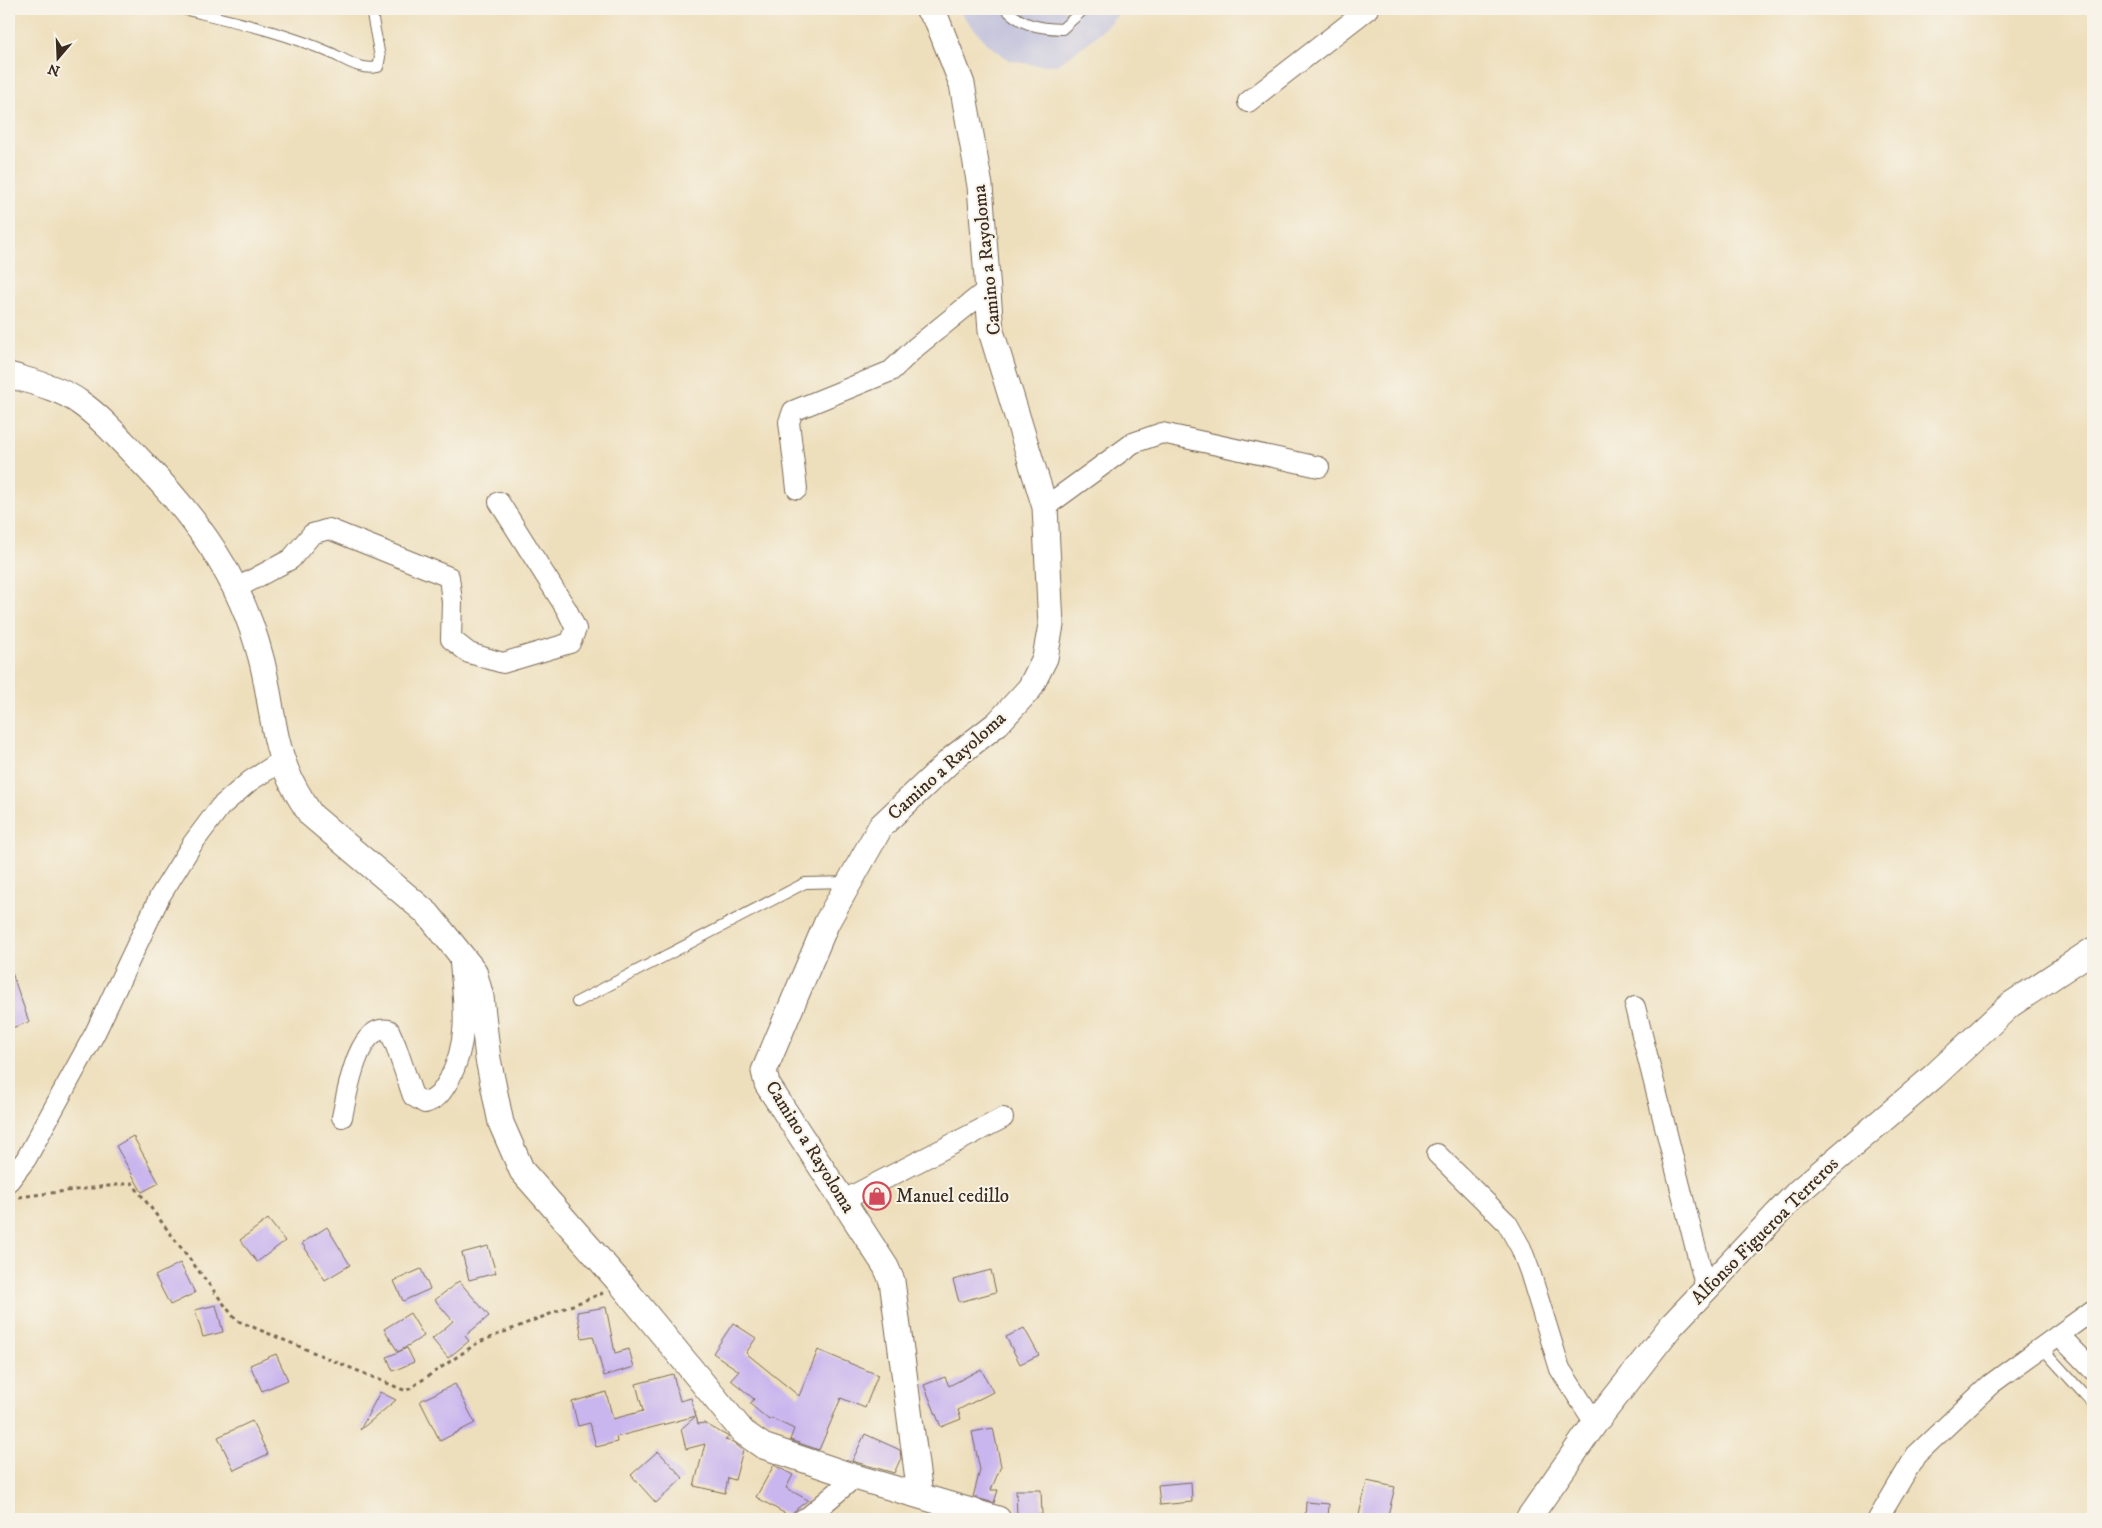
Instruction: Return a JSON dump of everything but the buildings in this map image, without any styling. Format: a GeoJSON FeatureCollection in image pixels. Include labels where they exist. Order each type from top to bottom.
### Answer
{"type":"FeatureCollection","features":[{"type":"Feature","properties":{"kind":"street","name":"Camino a Rayoloma"},"geometry":{"type":"LineString","coordinates":[[920,1496],[892,1281],[886,1267],[767,1084],[764,1070],[827,922],[881,826],[954,758],[998,723],[1030,688],[1045,658],[1051,625],[1045,507],[991,330],[980,186],[962,84],[938,20],[928,9]]}},
{"type":"Feature","properties":{"kind":"street"},"geometry":{"type":"LineString","coordinates":[[1248,102],[1368,9]]}},
{"type":"Feature","properties":{"kind":"street"},"geometry":{"type":"LineString","coordinates":[[797,489],[789,422],[793,411],[891,371],[916,347],[989,288]]}},
{"type":"Feature","properties":{"kind":"street"},"geometry":{"type":"LineString","coordinates":[[9,375],[45,386],[78,401],[107,426],[168,488],[197,524],[237,588],[261,656],[283,760],[298,795],[311,815],[428,914],[474,970],[481,997],[488,1059],[501,1124],[522,1170],[622,1286],[743,1432],[763,1446],[855,1477],[998,1519]]}},
{"type":"Feature","properties":{"kind":"street"},"geometry":{"type":"LineString","coordinates":[[1045,507],[1133,443],[1162,433],[1319,467]]}},
{"type":"Feature","properties":{"kind":"street"},"geometry":{"type":"LineString","coordinates":[[237,588],[291,560],[312,534],[328,529],[449,577],[452,602],[450,639],[469,653],[502,663],[570,643],[576,629],[567,610],[500,502]]}},
{"type":"Feature","properties":{"kind":"street"},"geometry":{"type":"LineString","coordinates":[[14,1189],[31,1150],[95,1033],[160,896],[193,842],[220,807],[250,781],[283,760]]}},
{"type":"Feature","properties":{"kind":"street"},"geometry":{"type":"LineString","coordinates":[[342,1117],[360,1049],[373,1032],[384,1029],[389,1030],[396,1046],[413,1096],[425,1103],[436,1100],[443,1091],[459,1060],[465,1031],[459,950]]}},
{"type":"Feature","properties":{"kind":"street","name":"Alfonso Figueroa Terreros"},"geometry":{"type":"LineString","coordinates":[[1528,1519],[1596,1423],[1670,1326],[1798,1192],[1934,1076],[2010,1005],[2093,950]]}},
{"type":"Feature","properties":{"kind":"street"},"geometry":{"type":"LineString","coordinates":[[1635,1007],[1706,1290]]}},
{"type":"Feature","properties":{"kind":"street"},"geometry":{"type":"LineString","coordinates":[[842,1201],[1003,1118]]}},
{"type":"Feature","properties":{"kind":"street"},"geometry":{"type":"LineString","coordinates":[[1437,1154],[1508,1223],[1521,1248],[1530,1272],[1560,1369],[1596,1423]]}},
{"type":"Feature","properties":{"kind":"street"},"geometry":{"type":"LineString","coordinates":[[1878,1519],[1916,1455],[1991,1384],[2060,1336],[2093,1310]]}},
{"type":"Feature","properties":{"kind":"street"},"geometry":{"type":"LineString","coordinates":[[2060,1336],[2093,1370]]}},
{"type":"Feature","properties":{"kind":"street"},"geometry":{"type":"LineString","coordinates":[[803,1519],[808,1518],[855,1477]]}},
{"type":"Feature","properties":{"kind":"lane"},"geometry":{"type":"LineString","coordinates":[[183,9],[242,24],[315,47],[367,69],[378,67],[380,57],[371,9]]}},
{"type":"Feature","properties":{"kind":"lane"},"geometry":{"type":"LineString","coordinates":[[1006,9],[1017,20],[1042,28],[1062,29],[1084,9]]}},
{"type":"Feature","properties":{"kind":"lane"},"geometry":{"type":"LineString","coordinates":[[577,1002],[805,883],[849,882]]}},
{"type":"Feature","properties":{"kind":"lane"},"geometry":{"type":"LineString","coordinates":[[2042,1348],[2093,1404]]}},
{"type":"Feature","properties":{"kind":"path"},"geometry":{"type":"LineString","coordinates":[[14,1189],[132,1183],[236,1320],[406,1391],[479,1342],[622,1286]]}},
{"type":"Feature","properties":{"kind":"shaded area"},"geometry":{"type":"Polygon","coordinates":[[[957,9],[1124,9],[1093,39],[1057,65],[1034,65],[1009,60],[987,43],[957,9]]]}},
{"type":"Feature","properties":{"kind":"place","name":"Manuel cedillo"},"geometry":{"type":"Point","coordinates":[877,1196]}}]}
